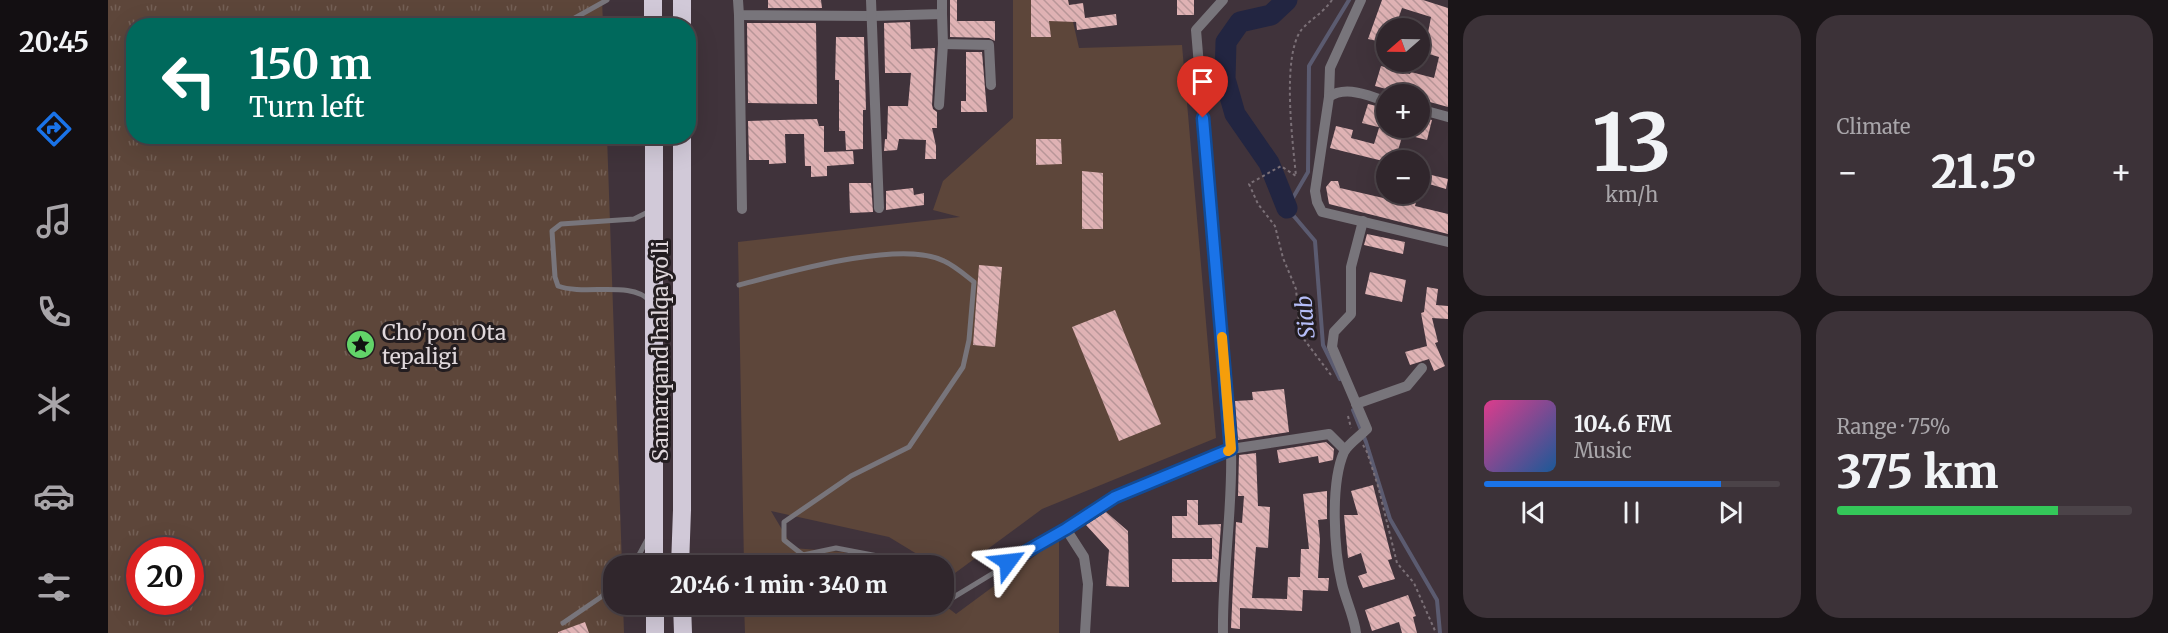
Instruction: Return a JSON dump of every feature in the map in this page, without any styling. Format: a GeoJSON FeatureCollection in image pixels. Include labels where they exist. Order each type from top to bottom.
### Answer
{"type":"FeatureCollection","features":[{"type":"Feature","properties":{"kind":"highway"},"geometry":{"type":"LineString","coordinates":[[653,0],[653,18]]}},
{"type":"Feature","properties":{"kind":"highway"},"geometry":{"type":"LineString","coordinates":[[682,0],[682,18]]}},
{"type":"Feature","properties":{"kind":"highway","name":"Samarqand halqa yoʻli"},"geometry":{"type":"LineString","coordinates":[[654,144],[654,555]]}},
{"type":"Feature","properties":{"kind":"highway","name":"Samarqand halqa yoʻli"},"geometry":{"type":"LineString","coordinates":[[680,555],[682,144]]}},
{"type":"Feature","properties":{"kind":"highway"},"geometry":{"type":"LineString","coordinates":[[655,507],[660,498],[669,494],[678,498],[682,510]]}},
{"type":"Feature","properties":{"kind":"highway"},"geometry":{"type":"LineString","coordinates":[[655,615],[656,633]]}},
{"type":"Feature","properties":{"kind":"highway"},"geometry":{"type":"LineString","coordinates":[[682,615],[683,633]]}},
{"type":"Feature","properties":{"kind":"street"},"geometry":{"type":"LineString","coordinates":[[738,0],[742,209]]}},
{"type":"Feature","properties":{"kind":"street"},"geometry":{"type":"LineString","coordinates":[[871,0],[879,208]]}},
{"type":"Feature","properties":{"kind":"street"},"geometry":{"type":"LineString","coordinates":[[939,105],[943,44],[942,0]]}},
{"type":"Feature","properties":{"kind":"street"},"geometry":{"type":"LineString","coordinates":[[1223,0],[1196,30],[1231,449],[1232,489],[1223,633]]}},
{"type":"Feature","properties":{"kind":"street"},"geometry":{"type":"LineString","coordinates":[[1361,0],[1330,68],[1329,97],[1315,190],[1317,202],[1322,212],[1448,242]]}},
{"type":"Feature","properties":{"kind":"street"},"geometry":{"type":"LineString","coordinates":[[739,15],[942,14]]}},
{"type":"Feature","properties":{"kind":"street"},"geometry":{"type":"LineString","coordinates":[[943,44],[989,45],[991,85]]}},
{"type":"Feature","properties":{"kind":"street"},"geometry":{"type":"LineString","coordinates":[[1329,97],[1337,92],[1348,91],[1376,98]]}},
{"type":"Feature","properties":{"kind":"street"},"geometry":{"type":"LineString","coordinates":[[1430,112],[1448,117]]}},
{"type":"Feature","properties":{"kind":"street"},"geometry":{"type":"LineString","coordinates":[[1356,633],[1337,560],[1336,503],[1338,474],[1345,450],[1360,438],[1332,347],[1334,332],[1351,314],[1351,267],[1363,222]]}},
{"type":"Feature","properties":{"kind":"street"},"geometry":{"type":"LineString","coordinates":[[1351,406],[1407,386],[1422,368]]}},
{"type":"Feature","properties":{"kind":"street"},"geometry":{"type":"LineString","coordinates":[[1085,633],[1088,584],[1083,557],[1066,529],[1115,497],[1231,449],[1329,434],[1345,450]]}},
{"type":"Feature","properties":{"kind":"lane"},"geometry":{"type":"LineString","coordinates":[[575,18],[607,0]]}},
{"type":"Feature","properties":{"kind":"lane"},"geometry":{"type":"LineString","coordinates":[[655,209],[634,219],[561,224],[552,231],[555,277],[558,286],[569,290],[634,291],[646,297],[655,307]]}},
{"type":"Feature","properties":{"kind":"lane"},"geometry":{"type":"LineString","coordinates":[[739,285],[835,262],[918,253],[944,260],[974,282],[969,340],[963,367],[909,447],[851,476],[784,522],[784,540],[803,555],[836,548],[873,555]]}},
{"type":"Feature","properties":{"kind":"lane"},"geometry":{"type":"LineString","coordinates":[[639,555],[654,529]]}},
{"type":"Feature","properties":{"kind":"lane"},"geometry":{"type":"LineString","coordinates":[[954,597],[1066,529]]}},
{"type":"Feature","properties":{"kind":"lane"},"geometry":{"type":"LineString","coordinates":[[563,623],[603,595]]}},
{"type":"Feature","properties":{"kind":"path"},"geometry":{"type":"LineString","coordinates":[[1332,0],[1324,12],[1301,30],[1293,51],[1290,86],[1296,177],[1279,167],[1249,184],[1258,204],[1275,226],[1283,258],[1296,289],[1299,334],[1333,378]]}},
{"type":"Feature","properties":{"kind":"path"},"geometry":{"type":"LineString","coordinates":[[1351,406],[1351,427],[1367,452],[1397,563],[1414,583],[1436,633]]}},
{"type":"Feature","properties":{"kind":"green space","name":"Cho'pon Ota tepaligi"},"geometry":{"type":"Polygon","coordinates":[[[108,0],[602,0],[603,18],[126,18],[126,144],[607,144],[622,555],[603,555],[603,615],[623,615],[624,633],[108,633],[108,0]]]}},
{"type":"Feature","properties":{"kind":"green space"},"geometry":{"type":"Polygon","coordinates":[[[1013,0],[1068,0],[1079,48],[1182,45],[1216,438],[1042,509],[954,574],[954,555],[919,555],[889,537],[771,511],[793,548],[855,555],[744,555],[738,242],[960,217],[933,210],[943,181],[1013,118],[1013,0]]]}},
{"type":"Feature","properties":{"kind":"green space"},"geometry":{"type":"Polygon","coordinates":[[[1059,538],[1059,633],[745,633],[744,615],[956,614],[1059,538]]]}},
{"type":"Feature","properties":{"kind":"building"},"geometry":{"type":"Polygon","coordinates":[[[768,0],[821,0],[822,8],[768,8],[768,0]]]}},
{"type":"Feature","properties":{"kind":"building"},"geometry":{"type":"Polygon","coordinates":[[[950,0],[957,0],[957,21],[995,21],[995,41],[989,38],[950,37],[950,0]]]}},
{"type":"Feature","properties":{"kind":"building"},"geometry":{"type":"Polygon","coordinates":[[[1031,0],[1068,0],[1069,5],[1083,3],[1085,18],[1116,14],[1117,25],[1077,30],[1076,22],[1049,21],[1051,37],[1031,37],[1031,0]]]}},
{"type":"Feature","properties":{"kind":"building"},"geometry":{"type":"Polygon","coordinates":[[[1177,0],[1194,0],[1194,15],[1177,15],[1177,0]]]}},
{"type":"Feature","properties":{"kind":"building"},"geometry":{"type":"Polygon","coordinates":[[[1382,0],[1423,0],[1448,8],[1448,107],[1430,102],[1430,84],[1376,84],[1375,86],[1379,72],[1410,74],[1411,72],[1434,78],[1439,57],[1430,54],[1431,17],[1402,8],[1398,18],[1376,18],[1376,41],[1368,39],[1382,0]]]}},
{"type":"Feature","properties":{"kind":"building"},"geometry":{"type":"Polygon","coordinates":[[[910,22],[911,49],[935,48],[932,105],[937,112],[937,128],[932,128],[936,159],[925,159],[926,140],[899,139],[897,150],[884,151],[885,139],[887,139],[888,106],[908,106],[911,73],[885,73],[884,23],[910,22]]]}},
{"type":"Feature","properties":{"kind":"building"},"geometry":{"type":"Polygon","coordinates":[[[747,23],[816,23],[817,104],[748,103],[747,23]]]}},
{"type":"Feature","properties":{"kind":"building"},"geometry":{"type":"Polygon","coordinates":[[[836,37],[864,37],[866,110],[863,110],[863,149],[846,150],[845,131],[839,131],[839,80],[835,80],[836,37]]]}},
{"type":"Feature","properties":{"kind":"building"},"geometry":{"type":"Polygon","coordinates":[[[966,52],[982,52],[987,112],[961,112],[961,101],[966,101],[966,52]]]}},
{"type":"Feature","properties":{"kind":"building"},"geometry":{"type":"Polygon","coordinates":[[[1368,104],[1376,106],[1376,126],[1362,123],[1368,104]]]}},
{"type":"Feature","properties":{"kind":"building"},"geometry":{"type":"Polygon","coordinates":[[[817,119],[819,126],[824,126],[824,152],[853,151],[854,164],[827,166],[827,176],[811,177],[811,166],[805,166],[804,134],[785,134],[786,163],[769,164],[769,160],[749,160],[748,121],[817,119]]]}},
{"type":"Feature","properties":{"kind":"building"},"geometry":{"type":"Polygon","coordinates":[[[1336,126],[1353,130],[1351,138],[1374,144],[1376,138],[1402,138],[1398,150],[1376,150],[1376,159],[1330,148],[1336,126]]]}},
{"type":"Feature","properties":{"kind":"building"},"geometry":{"type":"Polygon","coordinates":[[[1036,139],[1061,139],[1062,164],[1036,165],[1036,139]]]}},
{"type":"Feature","properties":{"kind":"building"},"geometry":{"type":"Polygon","coordinates":[[[1082,171],[1103,173],[1103,229],[1082,229],[1082,171]]]}},
{"type":"Feature","properties":{"kind":"building"},"geometry":{"type":"Polygon","coordinates":[[[1430,175],[1448,179],[1446,189],[1430,184],[1430,175]]]}},
{"type":"Feature","properties":{"kind":"building"},"geometry":{"type":"Polygon","coordinates":[[[1331,181],[1338,181],[1340,188],[1376,196],[1376,204],[1416,204],[1415,206],[1448,214],[1448,234],[1329,204],[1326,187],[1331,181]]]}},
{"type":"Feature","properties":{"kind":"building"},"geometry":{"type":"Polygon","coordinates":[[[849,183],[871,183],[873,212],[850,213],[849,183]]]}},
{"type":"Feature","properties":{"kind":"building"},"geometry":{"type":"Polygon","coordinates":[[[913,188],[914,195],[924,193],[924,205],[886,210],[886,191],[913,188]]]}},
{"type":"Feature","properties":{"kind":"building"},"geometry":{"type":"Polygon","coordinates":[[[1367,234],[1405,242],[1403,254],[1364,245],[1367,234]]]}},
{"type":"Feature","properties":{"kind":"building"},"geometry":{"type":"Polygon","coordinates":[[[979,265],[1002,267],[995,347],[973,345],[979,265]]]}},
{"type":"Feature","properties":{"kind":"building"},"geometry":{"type":"Polygon","coordinates":[[[1370,272],[1406,280],[1402,302],[1365,294],[1370,272]]]}},
{"type":"Feature","properties":{"kind":"building"},"geometry":{"type":"Polygon","coordinates":[[[1427,287],[1438,289],[1436,305],[1448,306],[1448,319],[1432,318],[1438,342],[1435,343],[1445,366],[1434,371],[1429,359],[1410,365],[1405,352],[1427,346],[1421,313],[1424,312],[1427,287]]]}},
{"type":"Feature","properties":{"kind":"building"},"geometry":{"type":"Polygon","coordinates":[[[1115,310],[1161,424],[1119,441],[1072,327],[1115,310]]]}},
{"type":"Feature","properties":{"kind":"building"},"geometry":{"type":"Polygon","coordinates":[[[1284,389],[1289,432],[1238,440],[1235,401],[1253,400],[1252,392],[1284,389]]]}},
{"type":"Feature","properties":{"kind":"building"},"geometry":{"type":"Polygon","coordinates":[[[1326,442],[1334,449],[1333,460],[1319,463],[1318,456],[1279,463],[1277,450],[1326,442]]]}},
{"type":"Feature","properties":{"kind":"building"},"geometry":{"type":"Polygon","coordinates":[[[1256,453],[1258,506],[1270,507],[1268,548],[1256,547],[1252,598],[1287,599],[1288,577],[1300,577],[1301,549],[1309,549],[1303,494],[1327,491],[1327,519],[1318,520],[1320,539],[1318,578],[1329,578],[1328,591],[1303,590],[1302,611],[1240,608],[1240,629],[1231,628],[1236,522],[1242,523],[1244,496],[1238,496],[1239,455],[1256,453]]]}},
{"type":"Feature","properties":{"kind":"building"},"geometry":{"type":"Polygon","coordinates":[[[1373,485],[1392,559],[1388,560],[1395,579],[1363,588],[1358,576],[1367,573],[1361,553],[1348,558],[1344,515],[1358,515],[1351,491],[1373,485]]]}},
{"type":"Feature","properties":{"kind":"building"},"geometry":{"type":"Polygon","coordinates":[[[1187,500],[1198,500],[1198,525],[1221,524],[1217,582],[1172,582],[1172,559],[1212,559],[1212,538],[1172,538],[1172,516],[1187,516],[1187,500]]]}},
{"type":"Feature","properties":{"kind":"building"},"geometry":{"type":"Polygon","coordinates":[[[1106,512],[1128,531],[1129,587],[1106,586],[1109,550],[1086,525],[1106,512]]]}},
{"type":"Feature","properties":{"kind":"building"},"geometry":{"type":"Polygon","coordinates":[[[1408,595],[1416,616],[1413,617],[1417,633],[1402,633],[1399,622],[1372,631],[1365,610],[1408,595]]]}},
{"type":"Feature","properties":{"kind":"building"},"geometry":{"type":"Polygon","coordinates":[[[585,622],[589,633],[558,633],[558,632],[585,622]]]}},
{"type":"Feature","properties":{"kind":"waterway"},"geometry":{"type":"LineString","coordinates":[[1287,0],[1271,15],[1240,22],[1226,42],[1225,79],[1235,114],[1269,163],[1287,208]]}},
{"type":"Feature","properties":{"kind":"waterway","name":"Siab"},"geometry":{"type":"LineString","coordinates":[[1340,379],[1323,345],[1315,241],[1287,208],[1308,172],[1309,66],[1349,0]]}},
{"type":"Feature","properties":{"kind":"waterway","name":"Siab"},"geometry":{"type":"LineString","coordinates":[[1353,410],[1366,442],[1390,519],[1437,600],[1440,633]]}},
{"type":"Feature","properties":{"kind":"slow traffic"},"geometry":{"type":"LineString","coordinates":[[1222,337],[1231,449],[1228,451]]}},
{"type":"Feature","properties":{"kind":"place","name":"Cho'pon Ota tepaligi"},"geometry":{"type":"Point","coordinates":[361,344]}},
{"type":"Feature","properties":{"kind":"route"},"geometry":{"type":"LineString","coordinates":[[1008,562],[1066,529],[1115,497],[1231,449],[1203,118]]}}]}
